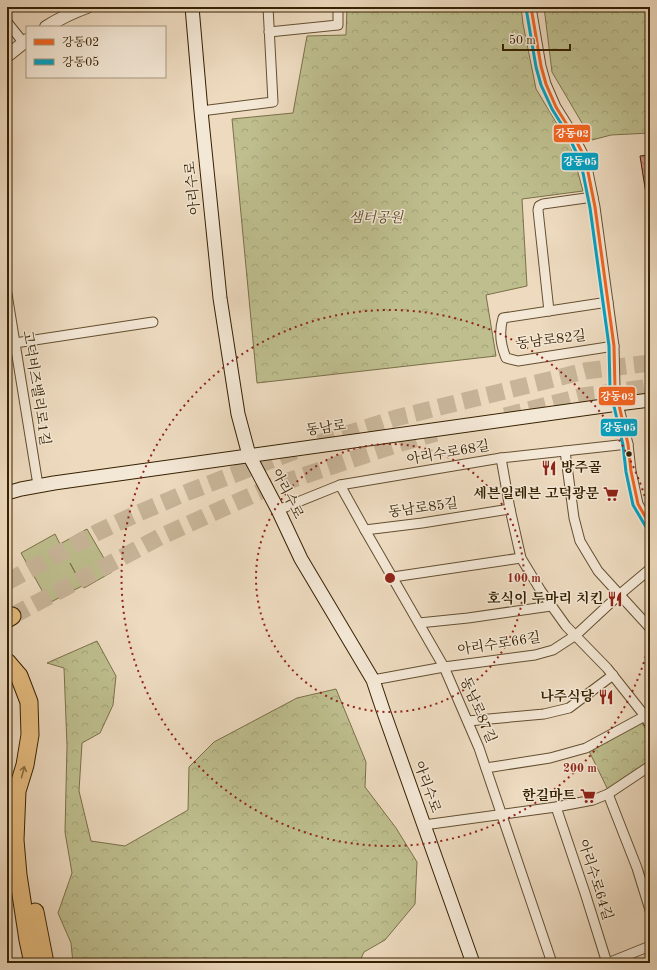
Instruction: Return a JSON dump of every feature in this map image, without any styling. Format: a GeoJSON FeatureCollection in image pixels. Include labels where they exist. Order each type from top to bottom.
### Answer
{"type":"FeatureCollection","features":[{"type":"Feature","properties":{"kind":"highway"},"geometry":{"type":"LineString","coordinates":[[7,662],[19,676],[29,702],[30,734],[25,765],[17,792],[15,840],[28,940],[33,963]]}},
{"type":"Feature","properties":{"kind":"highway"},"geometry":{"type":"LineString","coordinates":[[17,864],[32,899],[45,963]]}},
{"type":"Feature","properties":{"kind":"main road","name":"아리수로"},"geometry":{"type":"LineString","coordinates":[[192,7],[220,298],[238,414],[249,455],[278,510],[301,559],[373,680],[382,710],[473,963]]}},
{"type":"Feature","properties":{"kind":"main road","name":"동남로"},"geometry":{"type":"LineString","coordinates":[[7,493],[38,485],[650,400]]}},
{"type":"Feature","properties":{"kind":"street"},"geometry":{"type":"LineString","coordinates":[[48,26],[87,7]]}},
{"type":"Feature","properties":{"kind":"street"},"geometry":{"type":"LineString","coordinates":[[201,111],[274,102],[268,7]]}},
{"type":"Feature","properties":{"kind":"street"},"geometry":{"type":"LineString","coordinates":[[269,32],[338,25],[338,7]]}},
{"type":"Feature","properties":{"kind":"street"},"geometry":{"type":"LineString","coordinates":[[531,7],[541,66],[546,84],[556,107],[583,154],[588,172],[593,197],[614,346],[615,388],[628,444],[631,471],[638,504],[650,525]]}},
{"type":"Feature","properties":{"kind":"street"},"geometry":{"type":"LineString","coordinates":[[7,22],[25,41],[7,56]]}},
{"type":"Feature","properties":{"kind":"street","name":"동남로82길"},"geometry":{"type":"LineString","coordinates":[[549,311],[538,210],[539,206],[543,204],[593,197]]}},
{"type":"Feature","properties":{"kind":"street","name":"고덕비즈밸리로1길"},"geometry":{"type":"LineString","coordinates":[[7,294],[38,485]]}},
{"type":"Feature","properties":{"kind":"street","name":"동남로82길"},"geometry":{"type":"LineString","coordinates":[[608,302],[503,318],[500,325],[502,349],[506,358],[518,361],[614,346]]}},
{"type":"Feature","properties":{"kind":"street"},"geometry":{"type":"LineString","coordinates":[[15,342],[153,322]]}},
{"type":"Feature","properties":{"kind":"street","name":"아리수로68길"},"geometry":{"type":"LineString","coordinates":[[278,510],[340,485],[500,458],[628,444]]}},
{"type":"Feature","properties":{"kind":"street"},"geometry":{"type":"LineString","coordinates":[[565,451],[574,518],[580,541],[598,571],[650,628]]}},
{"type":"Feature","properties":{"kind":"street"},"geometry":{"type":"LineString","coordinates":[[500,458],[521,558],[541,591],[566,626],[607,668],[645,716],[650,725]]}},
{"type":"Feature","properties":{"kind":"street","name":"동남로87길"},"geometry":{"type":"LineString","coordinates":[[340,485],[444,667],[480,748],[552,963]]}},
{"type":"Feature","properties":{"kind":"street","name":"동남로85길"},"geometry":{"type":"LineString","coordinates":[[365,530],[422,524],[510,509]]}},
{"type":"Feature","properties":{"kind":"street"},"geometry":{"type":"LineString","coordinates":[[393,577],[521,558]]}},
{"type":"Feature","properties":{"kind":"street","name":"아리수로66길"},"geometry":{"type":"LineString","coordinates":[[373,680],[444,667],[535,655],[553,650],[576,635],[619,594],[650,569]]}},
{"type":"Feature","properties":{"kind":"street"},"geometry":{"type":"LineString","coordinates":[[419,623],[468,618],[552,606]]}},
{"type":"Feature","properties":{"kind":"street"},"geometry":{"type":"LineString","coordinates":[[468,721],[544,714],[569,708],[612,675]]}},
{"type":"Feature","properties":{"kind":"street"},"geometry":{"type":"LineString","coordinates":[[486,768],[550,758],[586,748],[645,716]]}},
{"type":"Feature","properties":{"kind":"street"},"geometry":{"type":"LineString","coordinates":[[424,825],[556,807],[593,800],[608,794],[650,766]]}},
{"type":"Feature","properties":{"kind":"street"},"geometry":{"type":"LineString","coordinates":[[608,794],[637,868],[650,910]]}},
{"type":"Feature","properties":{"kind":"street","name":"아리수로64길"},"geometry":{"type":"LineString","coordinates":[[556,807],[608,963]]}},
{"type":"Feature","properties":{"kind":"street"},"geometry":{"type":"LineString","coordinates":[[608,963],[650,946]]}},
{"type":"Feature","properties":{"kind":"green space","name":"샘터공원"},"geometry":{"type":"Polygon","coordinates":[[[347,7],[521,7],[536,89],[571,147],[583,191],[522,199],[527,286],[486,295],[496,356],[257,383],[232,119],[293,113],[307,36],[346,35],[347,7]]]}},
{"type":"Feature","properties":{"kind":"green space"},"geometry":{"type":"Polygon","coordinates":[[[544,7],[650,7],[650,133],[611,135],[592,140],[552,72],[544,7]]]}},
{"type":"Feature","properties":{"kind":"green space"},"geometry":{"type":"Polygon","coordinates":[[[87,529],[112,572],[84,588],[70,563],[82,586],[49,603],[21,553],[55,534],[60,544],[87,529]]]}},
{"type":"Feature","properties":{"kind":"green space"},"geometry":{"type":"Polygon","coordinates":[[[97,641],[116,676],[113,705],[100,733],[82,743],[79,791],[91,841],[125,846],[188,810],[189,767],[214,742],[297,698],[336,689],[366,762],[365,787],[396,828],[417,862],[415,904],[385,940],[364,952],[359,963],[73,963],[71,943],[58,913],[72,873],[65,832],[67,746],[64,668],[47,663],[97,641]]]}},
{"type":"Feature","properties":{"kind":"green space"},"geometry":{"type":"Polygon","coordinates":[[[641,720],[650,738],[650,767],[609,792],[588,749],[641,720]]]}},
{"type":"Feature","properties":{"kind":"building"},"geometry":{"type":"Polygon","coordinates":[[[650,155],[650,193],[646,194],[640,156],[650,155]]]}},
{"type":"Feature","properties":{"kind":"tunnel"},"geometry":{"type":"LineString","coordinates":[[319,443],[396,418],[585,371],[650,363]]}},
{"type":"Feature","properties":{"kind":"tunnel"},"geometry":{"type":"LineString","coordinates":[[505,416],[583,396],[650,387]]}},
{"type":"Feature","properties":{"kind":"tunnel"},"geometry":{"type":"LineString","coordinates":[[12,616],[160,537],[270,487],[401,443],[436,433]]}},
{"type":"Feature","properties":{"kind":"tunnel"},"geometry":{"type":"LineString","coordinates":[[7,582],[98,532],[134,515],[188,492],[295,451]]}},
{"type":"Feature","properties":{"kind":"transit line","name":"강동02"},"geometry":{"type":"LineString","coordinates":[[531,7],[541,66],[546,84],[556,107],[583,154],[588,172],[595,207],[614,346],[615,388],[628,444],[631,471],[638,504],[650,525]]}},
{"type":"Feature","properties":{"kind":"transit line","name":"강동05"},"geometry":{"type":"LineString","coordinates":[[526,8],[536,67],[541,85],[552,109],[567,133],[578,156],[583,173],[590,208],[609,346],[610,389],[623,445],[626,472],[633,505],[646,527]]}},
{"type":"Feature","properties":{"kind":"place","name":"방주골"},"geometry":{"type":"Point","coordinates":[549,468]}},
{"type":"Feature","properties":{"kind":"place","name":"세븐일레븐 고덕광문"},"geometry":{"type":"Point","coordinates":[611,494]}},
{"type":"Feature","properties":{"kind":"place","name":"호식이 두마리 치킨"},"geometry":{"type":"Point","coordinates":[615,599]}},
{"type":"Feature","properties":{"kind":"place","name":"나주식당"},"geometry":{"type":"Point","coordinates":[606,697]}},
{"type":"Feature","properties":{"kind":"place","name":"한길마트"},"geometry":{"type":"Point","coordinates":[588,796]}}]}
